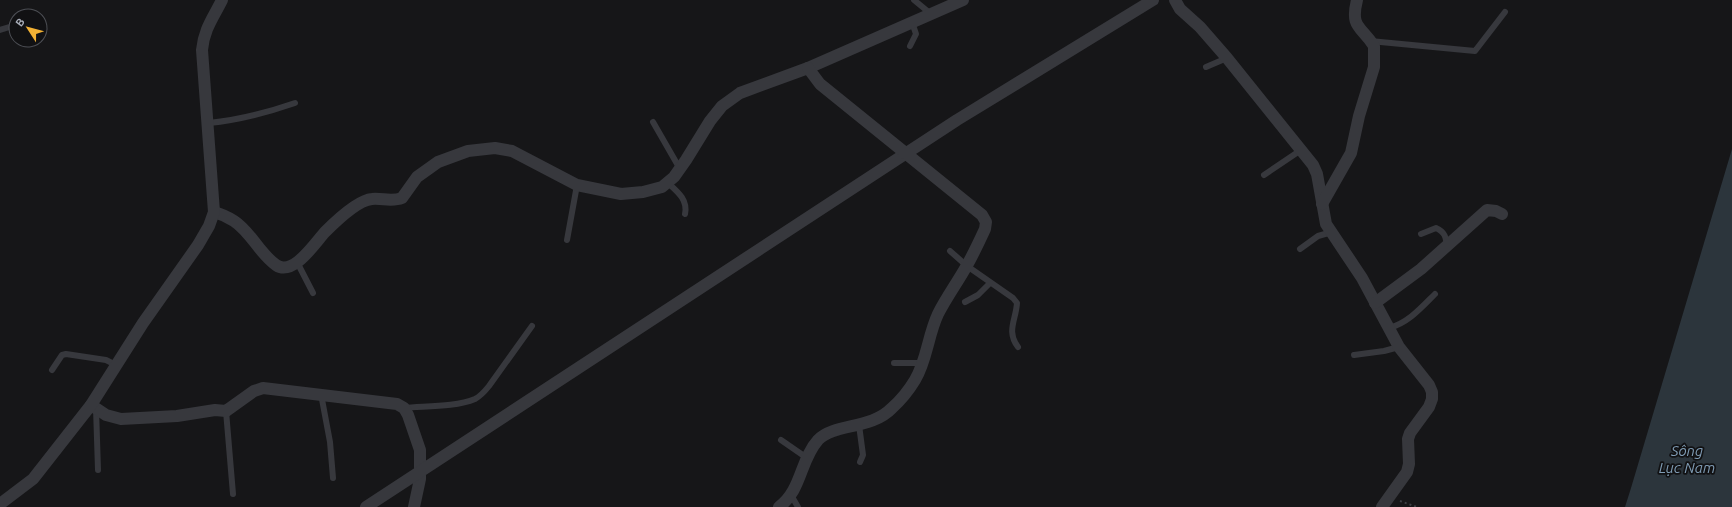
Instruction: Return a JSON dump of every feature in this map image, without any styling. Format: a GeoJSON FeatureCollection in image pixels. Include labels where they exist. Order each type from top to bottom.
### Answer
{"type":"FeatureCollection","features":[{"type":"Feature","properties":{"kind":"street"},"geometry":{"type":"LineString","coordinates":[[0,504],[33,479],[94,407],[116,365],[198,245],[209,226],[214,212],[203,39],[206,28],[222,0]]}},
{"type":"Feature","properties":{"kind":"street"},"geometry":{"type":"LineString","coordinates":[[214,212],[235,221],[276,266],[284,269],[297,262],[325,232],[358,204],[371,199],[392,200],[402,198],[417,176],[423,171],[438,162],[468,151],[495,148],[512,151],[577,185],[620,194],[654,190],[668,183],[680,169],[710,121],[722,106],[740,93],[808,68],[963,0]]}},
{"type":"Feature","properties":{"kind":"street"},"geometry":{"type":"LineString","coordinates":[[366,507],[957,120],[1153,0]]}},
{"type":"Feature","properties":{"kind":"street"},"geometry":{"type":"LineString","coordinates":[[1175,0],[1180,9],[1200,26],[1227,58],[1313,165],[1317,174],[1326,224],[1362,278],[1399,347],[1429,385],[1432,398],[1429,406],[1412,429],[1408,439],[1409,464],[1407,472],[1382,507]]}},
{"type":"Feature","properties":{"kind":"street"},"geometry":{"type":"LineString","coordinates":[[1322,204],[1344,168],[1352,148],[1359,116],[1374,67],[1374,46],[1360,31],[1355,21],[1357,0]]}},
{"type":"Feature","properties":{"kind":"street"},"geometry":{"type":"LineString","coordinates":[[779,507],[794,492],[810,450],[820,438],[838,429],[858,425],[882,417],[893,408],[916,379],[938,314],[967,266],[985,229],[986,222],[984,218],[907,153],[820,84],[808,68]]}},
{"type":"Feature","properties":{"kind":"street"},"geometry":{"type":"LineString","coordinates":[[1375,303],[1421,269],[1487,210],[1496,211],[1502,214]]}},
{"type":"Feature","properties":{"kind":"street"},"geometry":{"type":"LineString","coordinates":[[94,407],[106,415],[121,419],[177,416],[215,410],[226,411],[254,391],[263,388],[397,404],[404,408],[408,415],[420,450],[420,473],[414,507]]}},
{"type":"Feature","properties":{"kind":"lane"},"geometry":{"type":"LineString","coordinates":[[914,0],[931,14]]}},
{"type":"Feature","properties":{"kind":"lane"},"geometry":{"type":"LineString","coordinates":[[1370,41],[1475,51],[1505,12]]}},
{"type":"Feature","properties":{"kind":"lane"},"geometry":{"type":"LineString","coordinates":[[909,24],[914,28],[916,34],[910,46]]}},
{"type":"Feature","properties":{"kind":"lane"},"geometry":{"type":"LineString","coordinates":[[1206,67],[1227,58]]}},
{"type":"Feature","properties":{"kind":"lane"},"geometry":{"type":"LineString","coordinates":[[209,123],[242,118],[295,103]]}},
{"type":"Feature","properties":{"kind":"lane"},"geometry":{"type":"LineString","coordinates":[[653,122],[680,169]]}},
{"type":"Feature","properties":{"kind":"lane"},"geometry":{"type":"LineString","coordinates":[[1264,175],[1301,150]]}},
{"type":"Feature","properties":{"kind":"lane"},"geometry":{"type":"LineString","coordinates":[[668,183],[678,192],[684,201],[686,206],[685,214]]}},
{"type":"Feature","properties":{"kind":"lane"},"geometry":{"type":"LineString","coordinates":[[567,240],[577,185]]}},
{"type":"Feature","properties":{"kind":"lane"},"geometry":{"type":"LineString","coordinates":[[1421,234],[1436,228],[1440,230],[1444,233],[1447,247]]}},
{"type":"Feature","properties":{"kind":"lane"},"geometry":{"type":"LineString","coordinates":[[1300,249],[1318,236],[1332,232]]}},
{"type":"Feature","properties":{"kind":"lane"},"geometry":{"type":"LineString","coordinates":[[950,251],[967,266],[1013,298],[1017,303],[1012,334],[1013,340],[1018,346]]}},
{"type":"Feature","properties":{"kind":"lane"},"geometry":{"type":"LineString","coordinates":[[297,262],[313,293]]}},
{"type":"Feature","properties":{"kind":"lane"},"geometry":{"type":"LineString","coordinates":[[965,302],[978,295],[990,283]]}},
{"type":"Feature","properties":{"kind":"lane"},"geometry":{"type":"LineString","coordinates":[[1389,328],[1409,319],[1435,294]]}},
{"type":"Feature","properties":{"kind":"lane"},"geometry":{"type":"LineString","coordinates":[[404,408],[457,403],[476,398],[483,394],[532,326]]}},
{"type":"Feature","properties":{"kind":"lane"},"geometry":{"type":"LineString","coordinates":[[1354,355],[1384,351],[1399,347]]}},
{"type":"Feature","properties":{"kind":"lane"},"geometry":{"type":"LineString","coordinates":[[52,370],[62,355],[66,354],[106,360],[116,365]]}},
{"type":"Feature","properties":{"kind":"lane"},"geometry":{"type":"LineString","coordinates":[[894,363],[922,363]]}},
{"type":"Feature","properties":{"kind":"lane"},"geometry":{"type":"LineString","coordinates":[[321,394],[330,442],[333,478]]}},
{"type":"Feature","properties":{"kind":"lane"},"geometry":{"type":"LineString","coordinates":[[94,407],[98,470]]}},
{"type":"Feature","properties":{"kind":"lane"},"geometry":{"type":"LineString","coordinates":[[226,411],[233,494]]}},
{"type":"Feature","properties":{"kind":"lane"},"geometry":{"type":"LineString","coordinates":[[858,425],[863,455],[860,462]]}},
{"type":"Feature","properties":{"kind":"lane"},"geometry":{"type":"LineString","coordinates":[[781,440],[807,458]]}},
{"type":"Feature","properties":{"kind":"lane"},"geometry":{"type":"LineString","coordinates":[[791,495],[798,507]]}},
{"type":"Feature","properties":{"kind":"path"},"geometry":{"type":"LineString","coordinates":[[1390,497],[1417,507]]}},
{"type":"Feature","properties":{"kind":"water","name":"Sông Lục Nam"},"geometry":{"type":"Polygon","coordinates":[[[1732,149],[1732,507],[1625,507],[1631,488],[1732,149]]]}}]}
